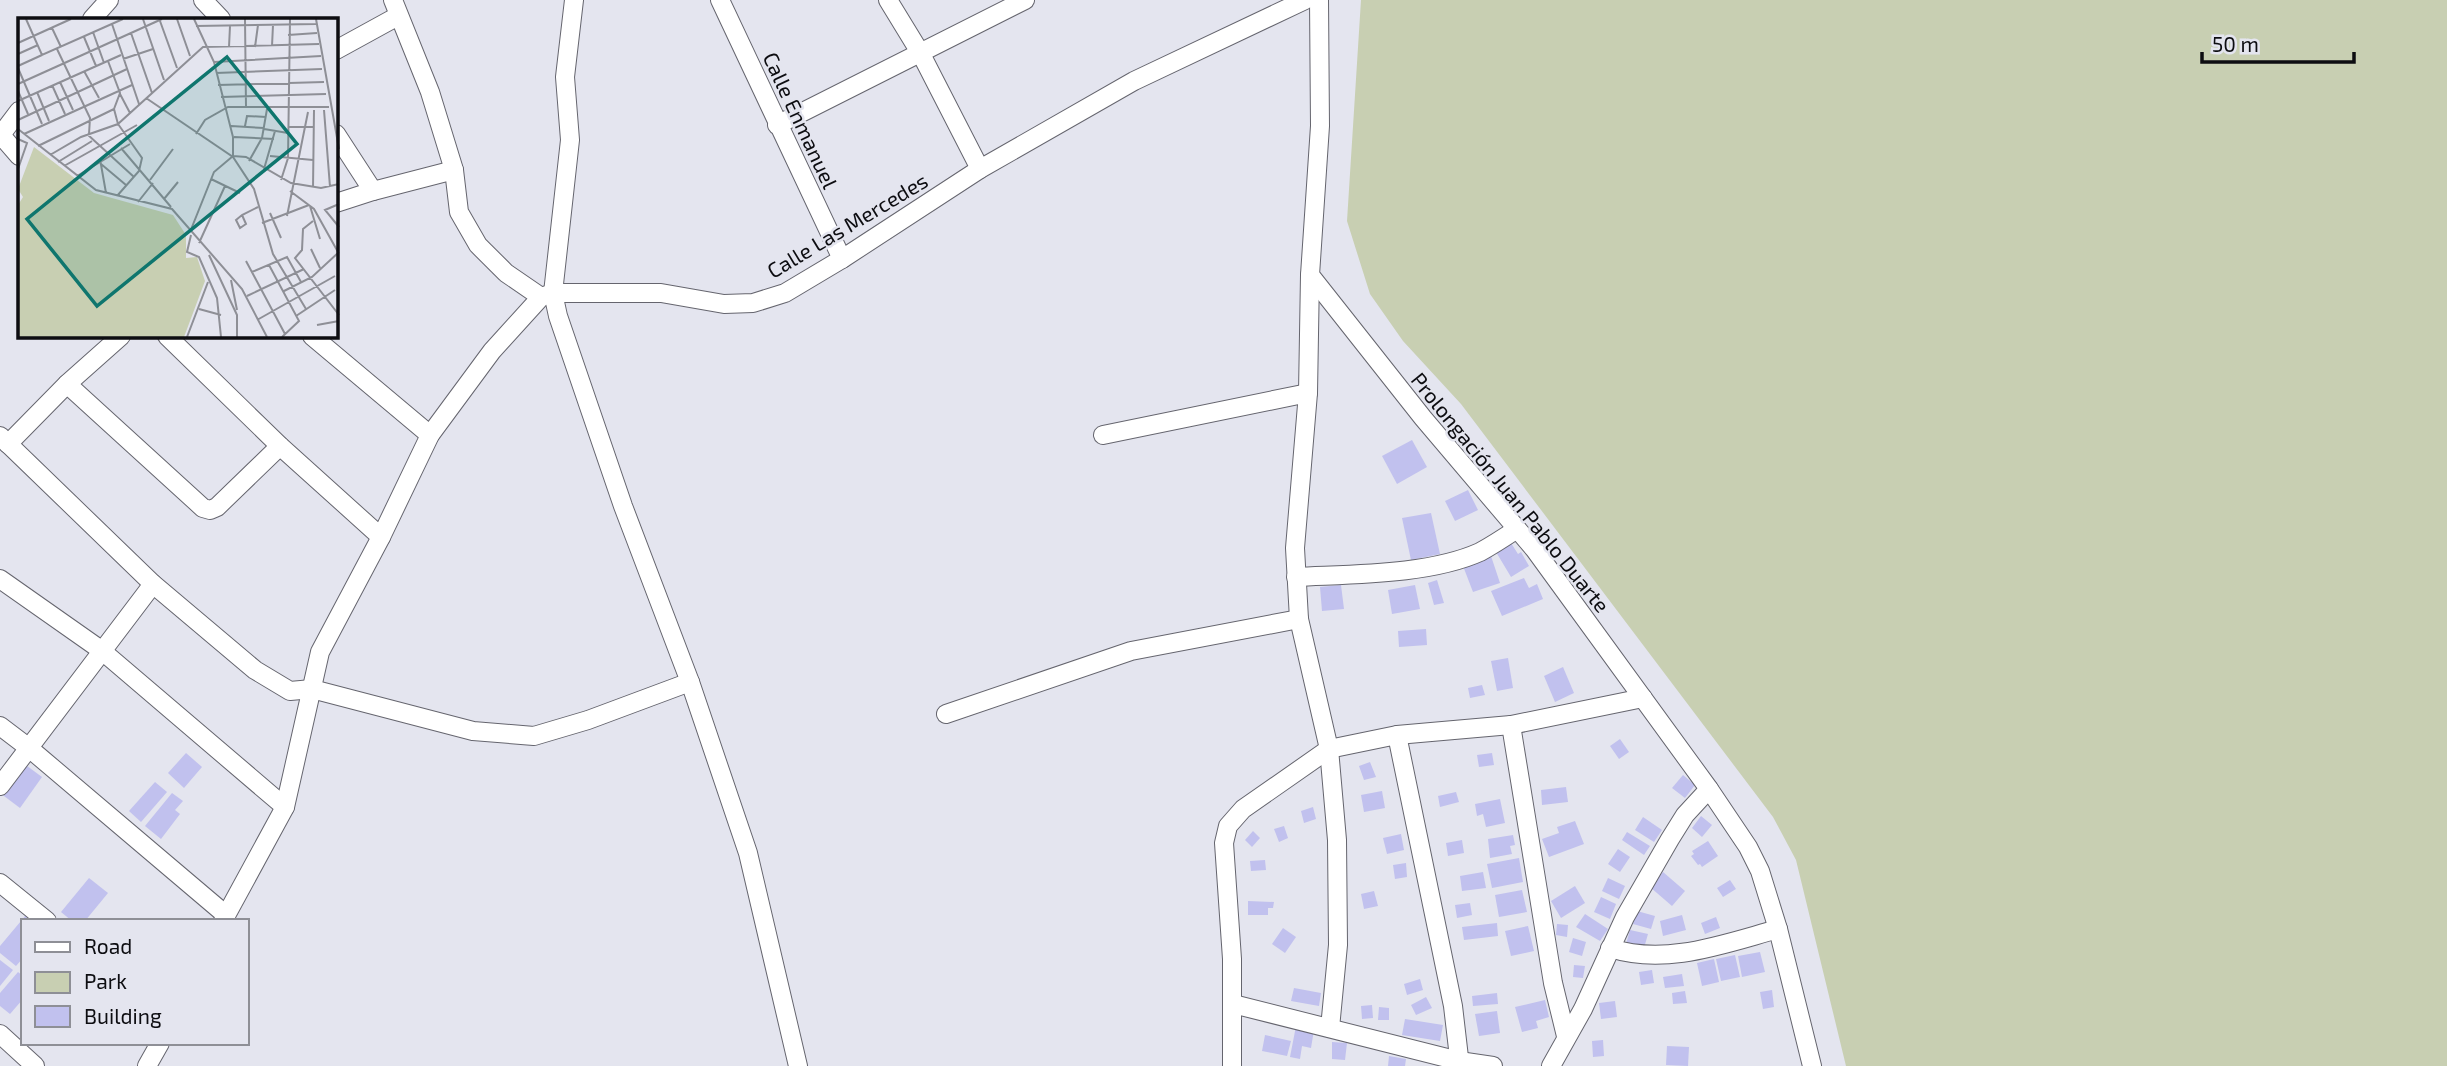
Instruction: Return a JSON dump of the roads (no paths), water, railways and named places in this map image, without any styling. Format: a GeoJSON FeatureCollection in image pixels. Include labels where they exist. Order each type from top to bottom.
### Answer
{"type":"FeatureCollection","features":[{"type":"Feature","properties":{"kind":"street"},"geometry":{"type":"LineString","coordinates":[[93,18],[109,0]]}},
{"type":"Feature","properties":{"kind":"street"},"geometry":{"type":"LineString","coordinates":[[203,0],[220,18]]}},
{"type":"Feature","properties":{"kind":"street"},"geometry":{"type":"LineString","coordinates":[[0,726],[225,918],[285,807],[320,652],[381,537],[430,435],[492,351],[547,295],[570,140],[565,77],[573,0]]}},
{"type":"Feature","properties":{"kind":"street","name":"Calle Enmanuel"},"geometry":{"type":"LineString","coordinates":[[720,0],[842,259]]}},
{"type":"Feature","properties":{"kind":"street"},"geometry":{"type":"LineString","coordinates":[[888,0],[921,54],[980,169]]}},
{"type":"Feature","properties":{"kind":"street"},"geometry":{"type":"LineString","coordinates":[[778,125],[1025,0]]}},
{"type":"Feature","properties":{"kind":"street","name":"Calle Las Mercedes"},"geometry":{"type":"LineString","coordinates":[[547,295],[660,293],[724,304],[753,303],[785,293],[980,169],[1133,81],[1305,0]]}},
{"type":"Feature","properties":{"kind":"street"},"geometry":{"type":"LineString","coordinates":[[1319,0],[1320,126],[1310,275],[1308,393],[1295,548],[1299,619],[1329,749],[1337,840],[1338,945],[1329,1028]]}},
{"type":"Feature","properties":{"kind":"street"},"geometry":{"type":"LineString","coordinates":[[338,49],[396,8],[430,92],[454,170],[459,212],[478,244],[506,273],[547,295],[558,316],[623,506],[690,682],[748,853],[798,1066]]}},
{"type":"Feature","properties":{"kind":"street"},"geometry":{"type":"LineString","coordinates":[[18,112],[0,136],[18,155]]}},
{"type":"Feature","properties":{"kind":"street"},"geometry":{"type":"LineString","coordinates":[[338,137],[373,191]]}},
{"type":"Feature","properties":{"kind":"street"},"geometry":{"type":"LineString","coordinates":[[338,202],[454,170]]}},
{"type":"Feature","properties":{"kind":"street","name":"Prolongación Juan Pablo Duarte"},"geometry":{"type":"LineString","coordinates":[[1310,275],[1423,418],[1517,529],[1643,698],[1748,847],[1760,871],[1778,929],[1812,1066]]}},
{"type":"Feature","properties":{"kind":"street"},"geometry":{"type":"LineString","coordinates":[[119,338],[4,440],[153,584],[255,670],[290,691],[312,689],[473,731],[534,736],[589,720],[690,682]]}},
{"type":"Feature","properties":{"kind":"street"},"geometry":{"type":"LineString","coordinates":[[169,338],[280,446],[381,537]]}},
{"type":"Feature","properties":{"kind":"street"},"geometry":{"type":"LineString","coordinates":[[314,338],[430,435]]}},
{"type":"Feature","properties":{"kind":"street"},"geometry":{"type":"LineString","coordinates":[[67,384],[203,508],[210,510],[217,507],[280,446]]}},
{"type":"Feature","properties":{"kind":"street"},"geometry":{"type":"LineString","coordinates":[[1103,435],[1308,393]]}},
{"type":"Feature","properties":{"kind":"street"},"geometry":{"type":"LineString","coordinates":[[1296,578],[1377,573],[1452,562],[1479,552],[1517,529]]}},
{"type":"Feature","properties":{"kind":"street"},"geometry":{"type":"LineString","coordinates":[[0,579],[101,650],[285,807]]}},
{"type":"Feature","properties":{"kind":"street"},"geometry":{"type":"LineString","coordinates":[[0,786],[153,584]]}},
{"type":"Feature","properties":{"kind":"street"},"geometry":{"type":"LineString","coordinates":[[946,714],[1130,651],[1299,619]]}},
{"type":"Feature","properties":{"kind":"street"},"geometry":{"type":"LineString","coordinates":[[1232,1066],[1233,1004],[1225,834],[1228,826],[1243,809],[1329,749],[1398,735],[1511,725],[1643,698]]}},
{"type":"Feature","properties":{"kind":"street"},"geometry":{"type":"LineString","coordinates":[[1511,725],[1548,958],[1566,1036]]}},
{"type":"Feature","properties":{"kind":"street"},"geometry":{"type":"LineString","coordinates":[[1398,735],[1450,993],[1459,1063]]}},
{"type":"Feature","properties":{"kind":"street"},"geometry":{"type":"LineString","coordinates":[[1551,1066],[1583,1009],[1610,948],[1670,839],[1685,815],[1709,789]]}},
{"type":"Feature","properties":{"kind":"street"},"geometry":{"type":"LineString","coordinates":[[0,883],[45,919]]}},
{"type":"Feature","properties":{"kind":"street"},"geometry":{"type":"LineString","coordinates":[[1610,948],[1628,954],[1651,956],[1696,952],[1778,929]]}},
{"type":"Feature","properties":{"kind":"street"},"geometry":{"type":"LineString","coordinates":[[1233,1004],[1459,1063],[1493,1066]]}},
{"type":"Feature","properties":{"kind":"street"},"geometry":{"type":"LineString","coordinates":[[0,1034],[35,1066]]}},
{"type":"Feature","properties":{"kind":"street"},"geometry":{"type":"LineString","coordinates":[[147,1066],[159,1045]]}}]}
